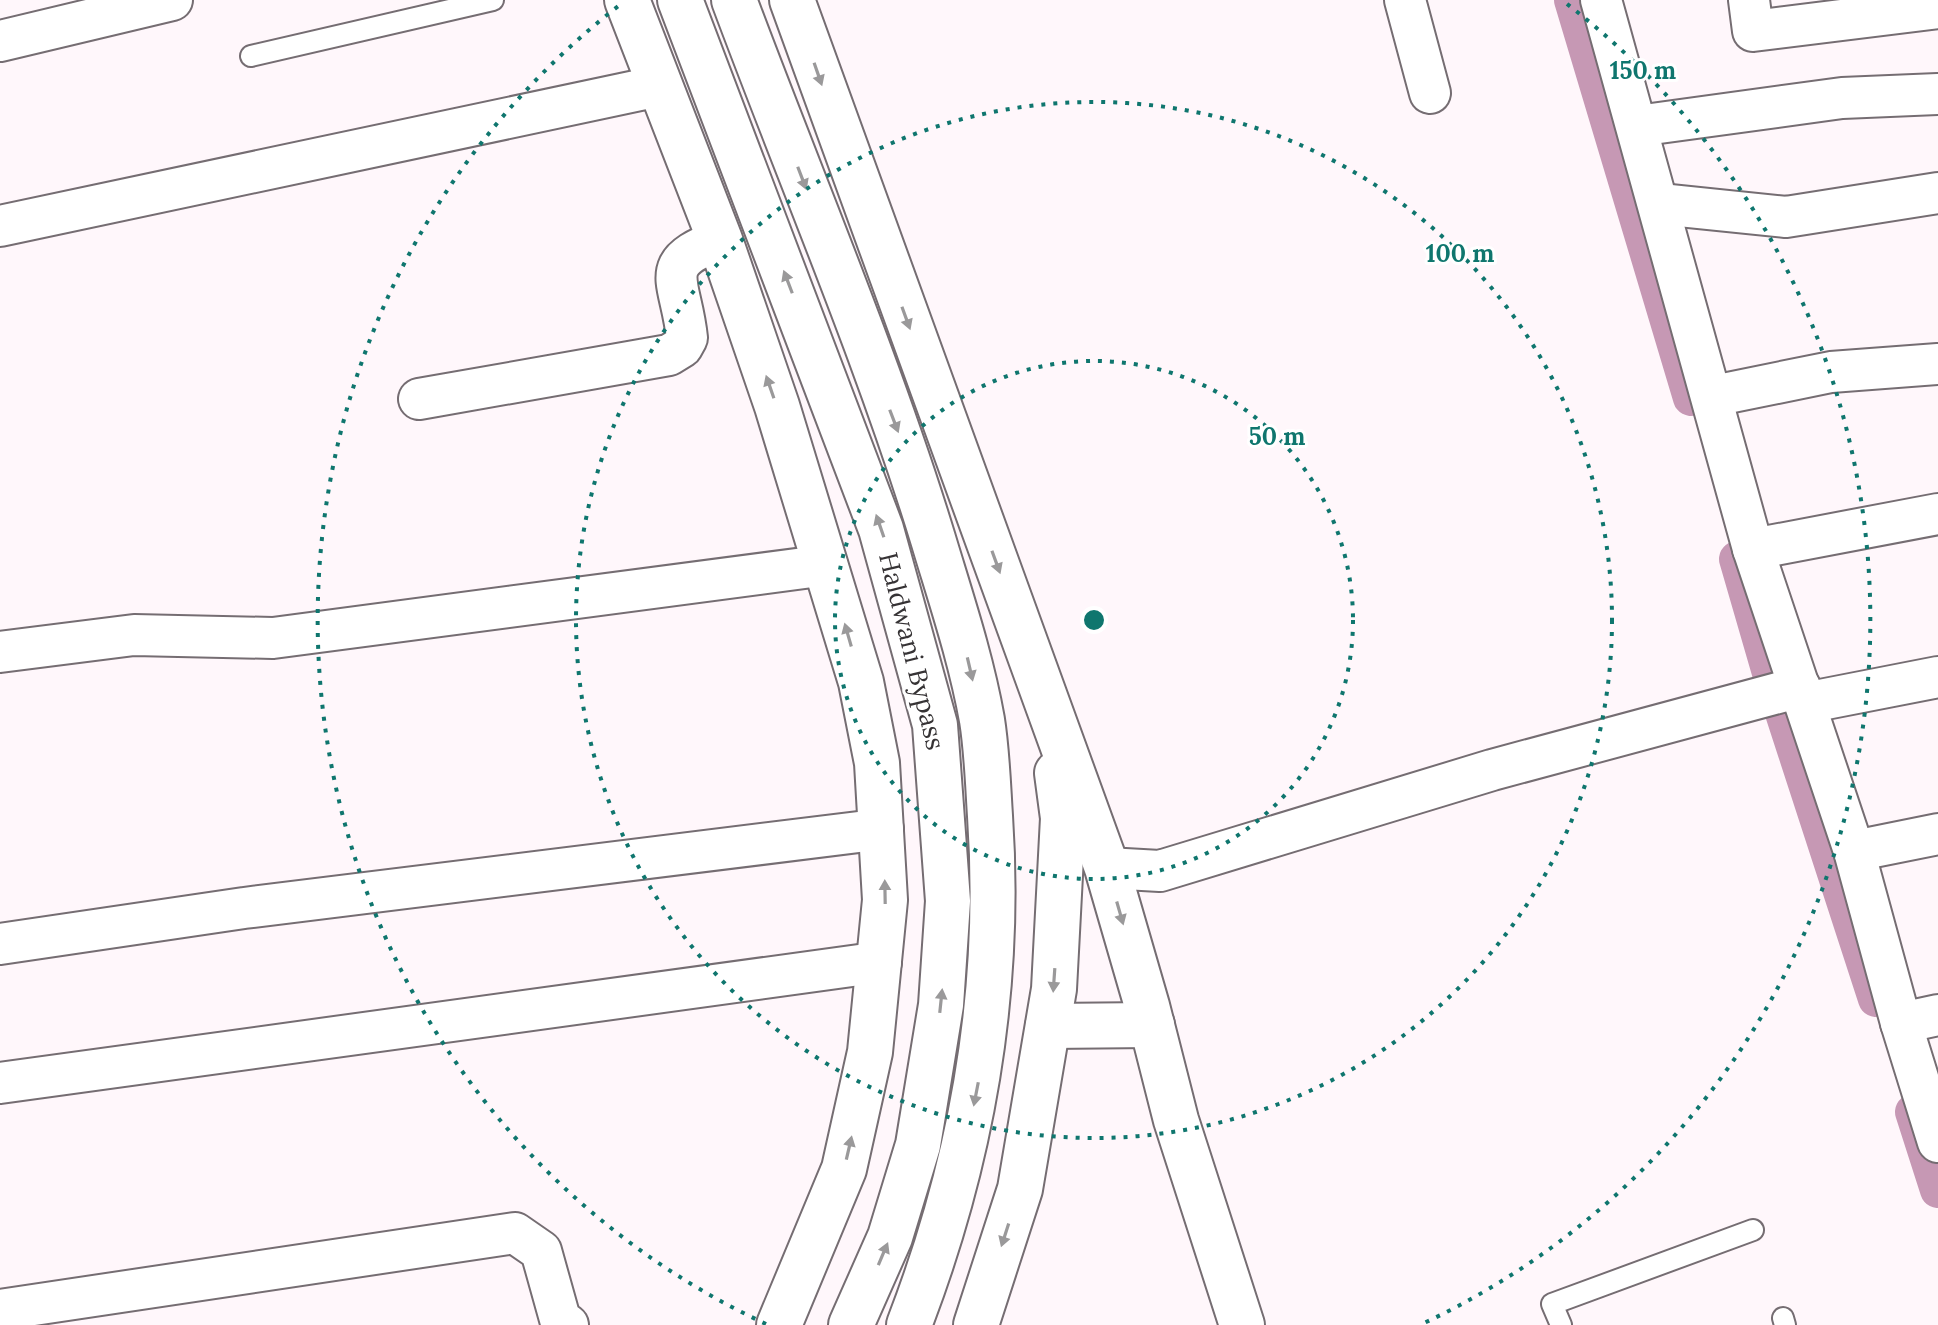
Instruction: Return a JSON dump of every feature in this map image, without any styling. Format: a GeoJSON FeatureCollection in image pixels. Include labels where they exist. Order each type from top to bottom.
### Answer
{"type":"FeatureCollection","features":[{"type":"Feature","properties":{"kind":"main road"},"geometry":{"type":"LineString","coordinates":[[627,0],[720,240],[827,565],[861,682],[877,763],[885,900],[870,1052],[844,1169],[779,1325]]}},
{"type":"Feature","properties":{"kind":"main road","name":"Haldwani Bypass"},"geometry":{"type":"LineString","coordinates":[[680,0],[881,529],[935,725],[948,901],[941,1005],[918,1145],[890,1237],[851,1325]]}},
{"type":"Feature","properties":{"kind":"main road","name":"Haldwani Bypass"},"geometry":{"type":"LineString","coordinates":[[734,0],[906,450],[963,639],[982,722],[994,875],[980,1075],[961,1167],[934,1261],[909,1325]]}},
{"type":"Feature","properties":{"kind":"main road"},"geometry":{"type":"LineString","coordinates":[[792,0],[1107,868],[1176,1120],[1242,1325]]}},
{"type":"Feature","properties":{"kind":"main road"},"geometry":{"type":"LineString","coordinates":[[976,1325],[1020,1189],[1054,989],[1063,818],[1049,707]]}},
{"type":"Feature","properties":{"kind":"main road"},"geometry":{"type":"LineString","coordinates":[[1048,1026],[1152,1025]]}},
{"type":"Feature","properties":{"kind":"street"},"geometry":{"type":"LineString","coordinates":[[0,41],[172,0]]}},
{"type":"Feature","properties":{"kind":"street"},"geometry":{"type":"LineString","coordinates":[[1405,0],[1430,93]]}},
{"type":"Feature","properties":{"kind":"street"},"geometry":{"type":"LineString","coordinates":[[1601,0],[1713,396],[1790,695],[1919,1019],[1938,1142]]}},
{"type":"Feature","properties":{"kind":"street"},"geometry":{"type":"LineString","coordinates":[[1749,0],[1753,31],[1938,8]]}},
{"type":"Feature","properties":{"kind":"street"},"geometry":{"type":"LineString","coordinates":[[0,226],[659,86]]}},
{"type":"Feature","properties":{"kind":"street"},"geometry":{"type":"LineString","coordinates":[[1637,126],[1842,98],[1938,94]]}},
{"type":"Feature","properties":{"kind":"street"},"geometry":{"type":"LineString","coordinates":[[1660,204],[1786,217],[1938,193]]}},
{"type":"Feature","properties":{"kind":"street"},"geometry":{"type":"LineString","coordinates":[[419,399],[669,355],[682,347],[687,338],[676,269],[681,258],[691,251],[720,240]]}},
{"type":"Feature","properties":{"kind":"street"},"geometry":{"type":"LineString","coordinates":[[1713,396],[1831,372],[1938,364]]}},
{"type":"Feature","properties":{"kind":"street"},"geometry":{"type":"LineString","coordinates":[[1753,549],[1938,514]]}},
{"type":"Feature","properties":{"kind":"street"},"geometry":{"type":"LineString","coordinates":[[0,652],[134,635],[273,638],[827,565]]}},
{"type":"Feature","properties":{"kind":"street"},"geometry":{"type":"LineString","coordinates":[[1107,868],[1160,871],[1492,770],[1790,695],[1938,677]]}},
{"type":"Feature","properties":{"kind":"street"},"geometry":{"type":"LineString","coordinates":[[0,944],[244,908],[883,829]]}},
{"type":"Feature","properties":{"kind":"street"},"geometry":{"type":"LineString","coordinates":[[1854,851],[1938,834]]}},
{"type":"Feature","properties":{"kind":"street"},"geometry":{"type":"LineString","coordinates":[[0,1083],[881,962]]}},
{"type":"Feature","properties":{"kind":"street"},"geometry":{"type":"LineString","coordinates":[[0,1310],[515,1233],[541,1251],[560,1319],[568,1325]]}},
{"type":"Feature","properties":{"kind":"lane"},"geometry":{"type":"LineString","coordinates":[[251,56],[493,0]]}},
{"type":"Feature","properties":{"kind":"lane"},"geometry":{"type":"LineString","coordinates":[[1561,1325],[1552,1304],[1753,1230]]}},
{"type":"Feature","properties":{"kind":"waterway"},"geometry":{"type":"LineString","coordinates":[[1572,0],[1691,398]]}},
{"type":"Feature","properties":{"kind":"waterway"},"geometry":{"type":"LineString","coordinates":[[1737,559],[1770,673],[1876,999]]}},
{"type":"Feature","properties":{"kind":"waterway"},"geometry":{"type":"LineString","coordinates":[[1913,1112],[1938,1190]]}}]}
